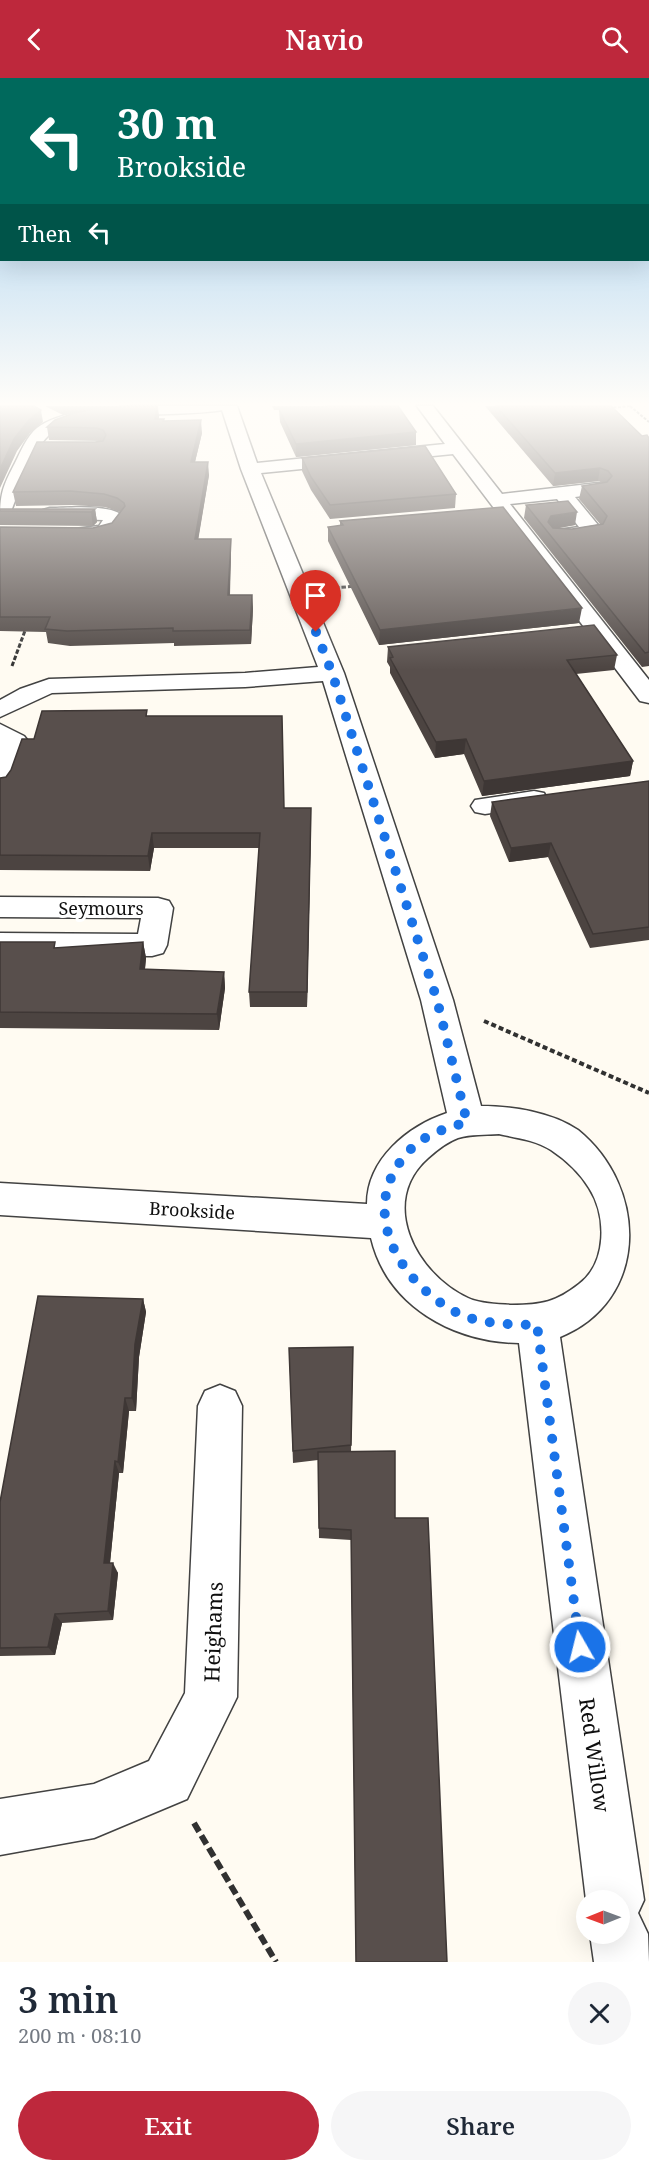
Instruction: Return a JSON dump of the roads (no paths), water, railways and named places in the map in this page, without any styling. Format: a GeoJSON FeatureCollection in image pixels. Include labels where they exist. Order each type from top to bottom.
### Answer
{"type":"FeatureCollection","features":[{"type":"Feature","properties":{"kind":"street"},"geometry":{"type":"LineString","coordinates":[[10,494],[0,514],[103,514],[115,518],[105,531],[95,534],[60,533]]}},
{"type":"Feature","properties":{"kind":"street"},"geometry":{"type":"LineString","coordinates":[[260,494],[332,673],[437,1000],[467,1122]]}},
{"type":"Feature","properties":{"kind":"street"},"geometry":{"type":"LineString","coordinates":[[485,494],[494,508],[597,630],[649,696]]}},
{"type":"Feature","properties":{"kind":"street"},"geometry":{"type":"LineString","coordinates":[[494,508],[558,494]]}},
{"type":"Feature","properties":{"kind":"street"},"geometry":{"type":"LineString","coordinates":[[558,535],[593,531],[563,494]]}},
{"type":"Feature","properties":{"kind":"street"},"geometry":{"type":"LineString","coordinates":[[573,633],[597,630]]}},
{"type":"Feature","properties":{"kind":"street"},"geometry":{"type":"LineString","coordinates":[[621,661],[649,655]]}},
{"type":"Feature","properties":{"kind":"street"},"geometry":{"type":"LineString","coordinates":[[0,710],[28,694],[49,686],[245,680],[332,673]]}},
{"type":"Feature","properties":{"kind":"street"},"geometry":{"type":"LineString","coordinates":[[0,732],[15,741],[4,760],[0,784]]}},
{"type":"Feature","properties":{"kind":"street"},"geometry":{"type":"LineString","coordinates":[[485,806],[555,796]]}},
{"type":"Feature","properties":{"kind":"street","name":"Seymours"},"geometry":{"type":"LineString","coordinates":[[0,907],[158,908],[152,945],[0,944]]}},
{"type":"Feature","properties":{"kind":"street"},"geometry":{"type":"LineString","coordinates":[[499,1120],[532,1126],[564,1140],[591,1161],[635,1217],[606,1286],[576,1311],[537,1325],[494,1324],[453,1311],[419,1287],[396,1256],[384,1222],[386,1193],[396,1168],[414,1146],[438,1131],[467,1122],[499,1120]]}},
{"type":"Feature","properties":{"kind":"street","name":"Brookside"},"geometry":{"type":"LineString","coordinates":[[0,1199],[384,1222]]}},
{"type":"Feature","properties":{"kind":"street","name":"Red Willow"},"geometry":{"type":"LineString","coordinates":[[537,1325],[614,1890]]}},
{"type":"Feature","properties":{"kind":"street","name":"Heighams"},"geometry":{"type":"LineString","coordinates":[[0,1827],[94,1811],[168,1780],[211,1697],[220,1406]]}},
{"type":"Feature","properties":{"kind":"street"},"geometry":{"type":"LineString","coordinates":[[620,1944],[623,1962]]}}]}
